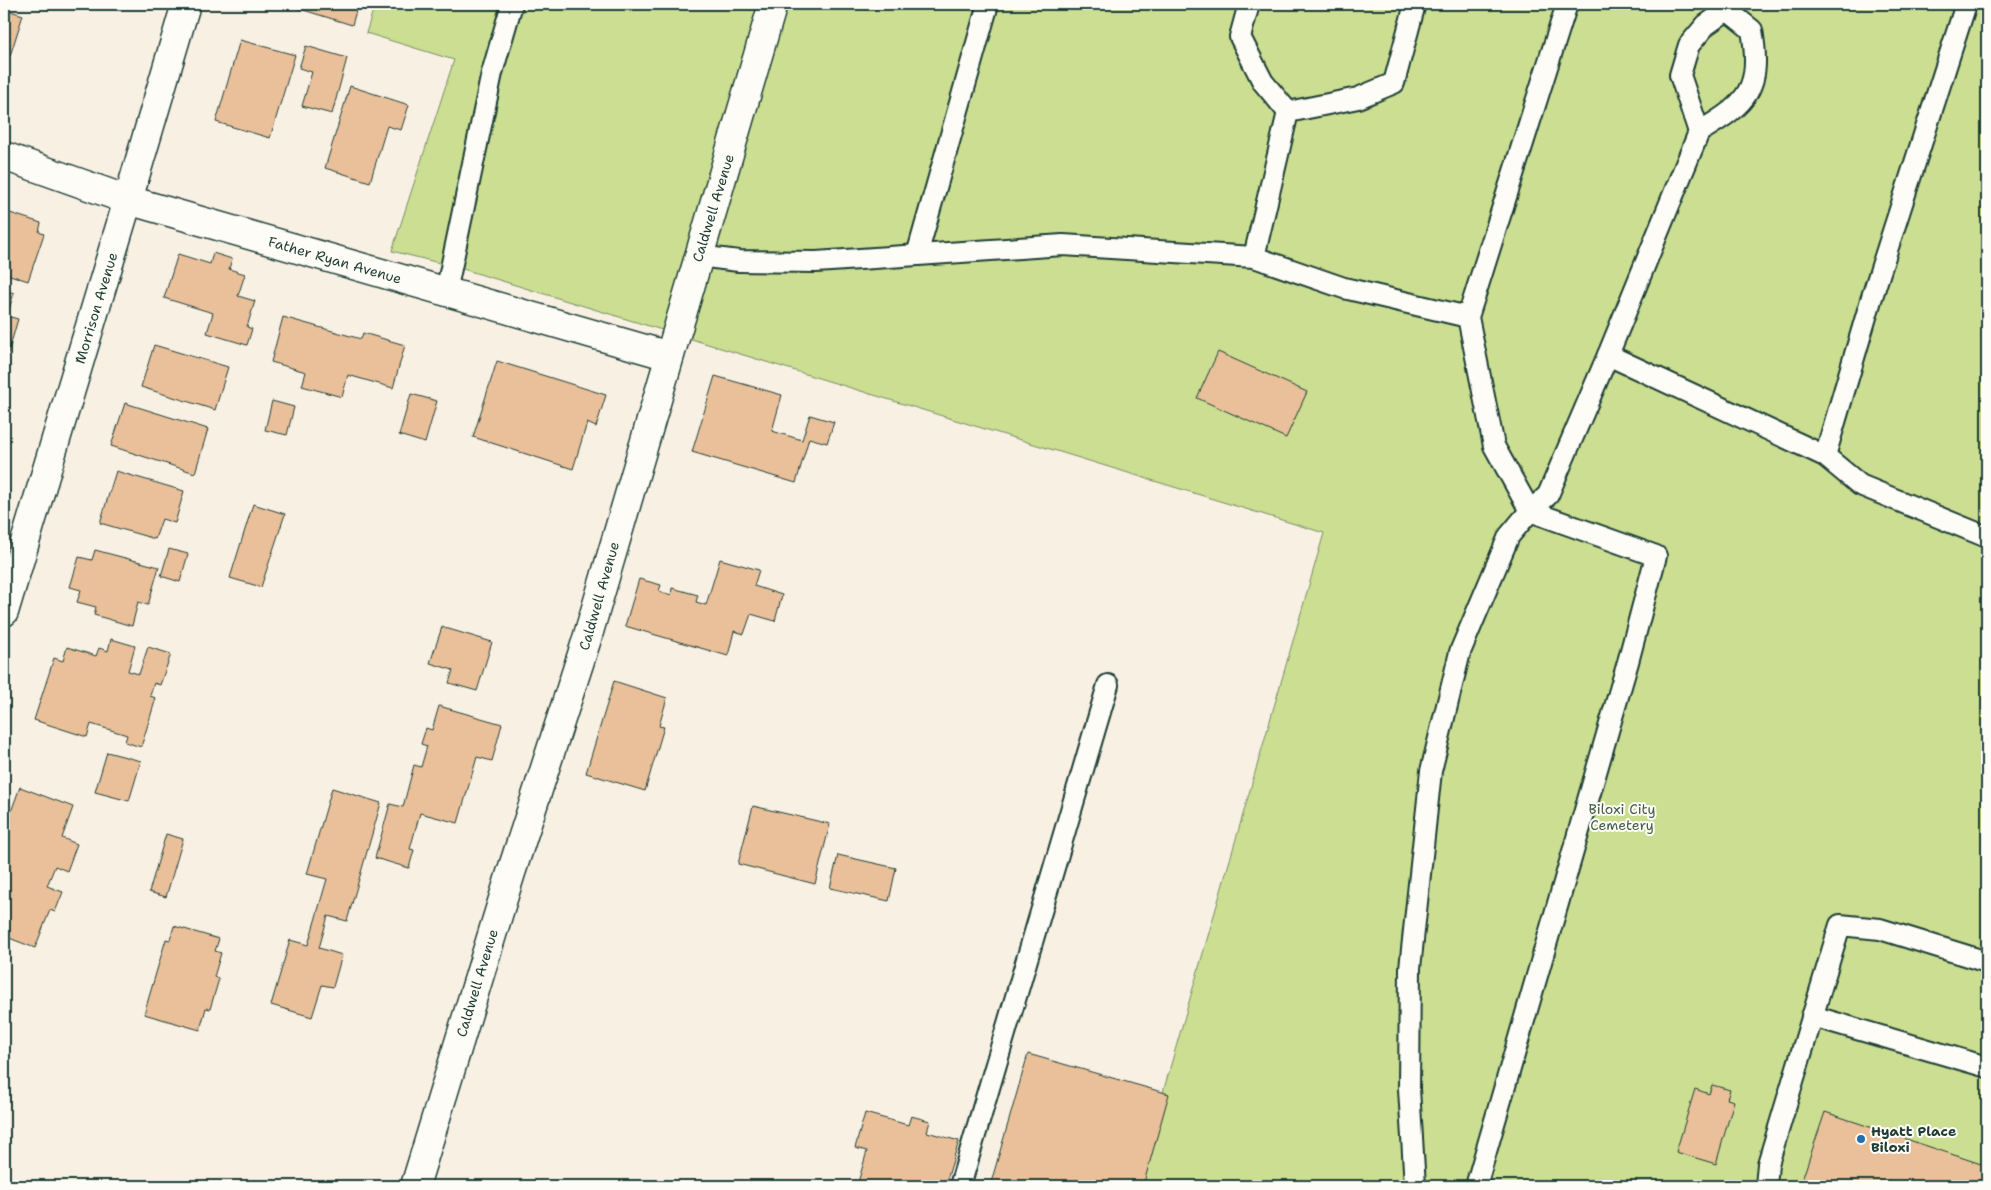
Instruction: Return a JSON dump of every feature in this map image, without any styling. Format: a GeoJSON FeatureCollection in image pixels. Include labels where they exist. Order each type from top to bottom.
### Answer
{"type":"FeatureCollection","features":[{"type":"Feature","properties":{"kind":"street","name":"Morrison Avenue"},"geometry":{"type":"LineString","coordinates":[[4,612],[186,4]]}},
{"type":"Feature","properties":{"kind":"street","name":"Caldwell Avenue"},"geometry":{"type":"LineString","coordinates":[[415,1186],[510,876],[586,642],[773,4]]}},
{"type":"Feature","properties":{"kind":"street","name":"Father Ryan Avenue"},"geometry":{"type":"LineString","coordinates":[[4,156],[128,200],[669,356]]}},
{"type":"Feature","properties":{"kind":"lane"},"geometry":{"type":"LineString","coordinates":[[446,292],[492,73],[512,4]]}},
{"type":"Feature","properties":{"kind":"lane"},"geometry":{"type":"LineString","coordinates":[[917,255],[988,4]]}},
{"type":"Feature","properties":{"kind":"lane"},"geometry":{"type":"LineString","coordinates":[[1249,4],[1240,37],[1263,82],[1288,112]]}},
{"type":"Feature","properties":{"kind":"lane"},"geometry":{"type":"LineString","coordinates":[[1288,112],[1358,98],[1394,83],[1415,4]]}},
{"type":"Feature","properties":{"kind":"lane"},"geometry":{"type":"LineString","coordinates":[[1476,1186],[1628,662],[1656,556],[1530,511],[1494,446],[1468,317],[1567,4]]}},
{"type":"Feature","properties":{"kind":"lane"},"geometry":{"type":"LineString","coordinates":[[1825,456],[1871,300],[1966,4]]}},
{"type":"Feature","properties":{"kind":"lane"},"geometry":{"type":"LineString","coordinates":[[1415,1186],[1409,1089],[1410,968],[1431,771],[1460,652],[1509,536],[1530,511],[1548,495],[1608,355],[1699,132],[1724,117],[1744,101],[1756,73],[1752,30],[1728,7],[1706,25],[1689,45],[1680,75],[1699,132]]}},
{"type":"Feature","properties":{"kind":"lane"},"geometry":{"type":"LineString","coordinates":[[1254,257],[1288,112]]}},
{"type":"Feature","properties":{"kind":"lane"},"geometry":{"type":"LineString","coordinates":[[698,256],[739,261],[816,262],[1063,245],[1254,257],[1344,288],[1468,317]]}},
{"type":"Feature","properties":{"kind":"lane"},"geometry":{"type":"LineString","coordinates":[[1608,355],[1825,456],[1860,485],[1987,537]]}},
{"type":"Feature","properties":{"kind":"lane"},"geometry":{"type":"LineString","coordinates":[[960,1186],[1108,685]]}},
{"type":"Feature","properties":{"kind":"lane"},"geometry":{"type":"LineString","coordinates":[[1766,1186],[1768,1164],[1840,925],[1880,929],[1987,962]]}},
{"type":"Feature","properties":{"kind":"lane"},"geometry":{"type":"LineString","coordinates":[[1812,1016],[1987,1067]]}},
{"type":"Feature","properties":{"kind":"green space","name":"Biloxi City Cemetery"},"geometry":{"type":"Polygon","coordinates":[[[375,4],[1987,4],[1987,1186],[1136,1186],[1324,533],[463,269],[392,251],[454,60],[366,33],[375,4]]]}},
{"type":"Feature","properties":{"kind":"building"},"geometry":{"type":"Polygon","coordinates":[[[284,4],[358,4],[352,25],[284,4]]]}},
{"type":"Feature","properties":{"kind":"building"},"geometry":{"type":"Polygon","coordinates":[[[4,9],[23,15],[10,56],[4,54],[4,9]]]}},
{"type":"Feature","properties":{"kind":"building"},"geometry":{"type":"Polygon","coordinates":[[[240,40],[295,55],[270,138],[216,122],[240,40]]]}},
{"type":"Feature","properties":{"kind":"building"},"geometry":{"type":"Polygon","coordinates":[[[306,46],[347,58],[332,114],[302,106],[312,72],[299,68],[306,46]]]}},
{"type":"Feature","properties":{"kind":"building"},"geometry":{"type":"Polygon","coordinates":[[[350,86],[409,105],[401,130],[387,126],[370,182],[325,168],[350,86]]]}},
{"type":"Feature","properties":{"kind":"building"},"geometry":{"type":"Polygon","coordinates":[[[4,211],[41,223],[39,232],[44,234],[28,281],[4,273],[4,211]]]}},
{"type":"Feature","properties":{"kind":"building"},"geometry":{"type":"Polygon","coordinates":[[[213,253],[232,259],[229,269],[245,274],[238,296],[255,301],[247,327],[252,329],[247,345],[207,333],[213,313],[164,298],[178,254],[210,264],[213,253]]]}},
{"type":"Feature","properties":{"kind":"building"},"geometry":{"type":"Polygon","coordinates":[[[4,290],[14,293],[7,316],[18,319],[5,364],[4,290]]]}},
{"type":"Feature","properties":{"kind":"building"},"geometry":{"type":"Polygon","coordinates":[[[283,317],[361,339],[363,333],[405,345],[393,388],[348,375],[342,397],[302,386],[306,372],[271,362],[283,317]]]}},
{"type":"Feature","properties":{"kind":"building"},"geometry":{"type":"Polygon","coordinates":[[[154,345],[228,367],[215,410],[141,387],[154,345]]]}},
{"type":"Feature","properties":{"kind":"building"},"geometry":{"type":"Polygon","coordinates":[[[1218,352],[1307,392],[1286,438],[1197,398],[1218,352]]]}},
{"type":"Feature","properties":{"kind":"building"},"geometry":{"type":"Polygon","coordinates":[[[497,361],[606,395],[596,427],[587,423],[573,469],[473,437],[497,361]]]}},
{"type":"Feature","properties":{"kind":"building"},"geometry":{"type":"Polygon","coordinates":[[[715,376],[782,395],[772,431],[802,440],[810,415],[834,422],[827,443],[809,438],[796,483],[692,452],[715,376]]]}},
{"type":"Feature","properties":{"kind":"building"},"geometry":{"type":"Polygon","coordinates":[[[411,394],[437,401],[425,443],[399,435],[411,394]]]}},
{"type":"Feature","properties":{"kind":"building"},"geometry":{"type":"Polygon","coordinates":[[[272,401],[294,407],[287,435],[265,430],[272,401]]]}},
{"type":"Feature","properties":{"kind":"building"},"geometry":{"type":"Polygon","coordinates":[[[125,403],[208,429],[195,473],[111,446],[125,403]]]}},
{"type":"Feature","properties":{"kind":"building"},"geometry":{"type":"Polygon","coordinates":[[[116,471],[184,491],[175,523],[162,519],[155,539],[100,523],[116,471]]]}},
{"type":"Feature","properties":{"kind":"building"},"geometry":{"type":"Polygon","coordinates":[[[253,504],[285,514],[261,587],[230,578],[253,504]]]}},
{"type":"Feature","properties":{"kind":"building"},"geometry":{"type":"Polygon","coordinates":[[[169,549],[188,554],[180,582],[161,576],[169,549]]]}},
{"type":"Feature","properties":{"kind":"building"},"geometry":{"type":"Polygon","coordinates":[[[95,550],[159,567],[148,605],[138,602],[132,626],[94,615],[96,607],[77,602],[81,590],[70,587],[79,557],[92,560],[95,550]]]}},
{"type":"Feature","properties":{"kind":"building"},"geometry":{"type":"Polygon","coordinates":[[[720,559],[759,570],[754,586],[782,595],[775,621],[751,614],[744,634],[734,631],[728,656],[625,626],[639,579],[661,585],[659,591],[671,595],[672,588],[698,595],[696,602],[706,605],[720,559]]]}},
{"type":"Feature","properties":{"kind":"building"},"geometry":{"type":"Polygon","coordinates":[[[442,627],[492,642],[477,691],[449,683],[453,670],[430,663],[442,627]]]}},
{"type":"Feature","properties":{"kind":"building"},"geometry":{"type":"Polygon","coordinates":[[[111,639],[135,646],[128,671],[139,674],[148,647],[171,654],[160,685],[154,683],[150,696],[156,698],[141,747],[125,742],[127,735],[91,724],[87,737],[34,720],[54,658],[63,661],[67,647],[96,656],[99,648],[108,651],[111,639]]]}},
{"type":"Feature","properties":{"kind":"building"},"geometry":{"type":"Polygon","coordinates":[[[614,681],[667,698],[659,726],[664,727],[645,791],[586,773],[614,681]]]}},
{"type":"Feature","properties":{"kind":"building"},"geometry":{"type":"Polygon","coordinates":[[[439,706],[502,724],[492,761],[477,757],[458,823],[420,813],[410,849],[414,850],[409,868],[375,858],[390,804],[403,807],[414,765],[421,767],[427,746],[421,744],[426,728],[432,730],[439,706]]]}},
{"type":"Feature","properties":{"kind":"building"},"geometry":{"type":"Polygon","coordinates":[[[107,752],[141,761],[129,801],[95,792],[107,752]]]}},
{"type":"Feature","properties":{"kind":"building"},"geometry":{"type":"Polygon","coordinates":[[[20,787],[73,807],[62,838],[77,844],[67,871],[55,866],[47,886],[63,892],[55,912],[50,910],[35,948],[4,936],[4,831],[20,787]]]}},
{"type":"Feature","properties":{"kind":"building"},"geometry":{"type":"Polygon","coordinates":[[[332,788],[381,803],[347,921],[328,916],[319,948],[342,955],[333,987],[322,985],[312,1017],[271,1005],[290,940],[308,945],[327,879],[307,874],[332,788]]]}},
{"type":"Feature","properties":{"kind":"building"},"geometry":{"type":"Polygon","coordinates":[[[753,806],[830,824],[815,884],[738,864],[753,806]]]}},
{"type":"Feature","properties":{"kind":"building"},"geometry":{"type":"Polygon","coordinates":[[[166,834],[183,839],[166,897],[149,892],[166,834]]]}},
{"type":"Feature","properties":{"kind":"building"},"geometry":{"type":"Polygon","coordinates":[[[838,855],[896,868],[889,901],[830,888],[838,855]]]}},
{"type":"Feature","properties":{"kind":"building"},"geometry":{"type":"Polygon","coordinates":[[[174,926],[219,939],[215,951],[221,953],[214,977],[219,979],[210,1009],[206,1008],[200,1030],[144,1014],[166,939],[170,940],[174,926]]]}},
{"type":"Feature","properties":{"kind":"building"},"geometry":{"type":"Polygon","coordinates":[[[1028,1054],[1169,1094],[1143,1186],[990,1186],[1028,1054]]]}},
{"type":"Feature","properties":{"kind":"building"},"geometry":{"type":"Polygon","coordinates":[[[1712,1085],[1730,1090],[1727,1099],[1734,1101],[1716,1164],[1676,1152],[1695,1089],[1709,1094],[1712,1085]]]}},
{"type":"Feature","properties":{"kind":"building","name":"Hyatt Place Biloxi"},"geometry":{"type":"Polygon","coordinates":[[[1825,1112],[1987,1166],[1987,1186],[1800,1186],[1825,1112]]]}},
{"type":"Feature","properties":{"kind":"building"},"geometry":{"type":"Polygon","coordinates":[[[865,1113],[908,1125],[911,1116],[930,1121],[927,1132],[959,1141],[945,1186],[857,1186],[867,1151],[855,1148],[865,1113]]]}},
{"type":"Feature","properties":{"kind":"place","name":"Hyatt Place Biloxi"},"geometry":{"type":"Point","coordinates":[1861,1139]}}]}
